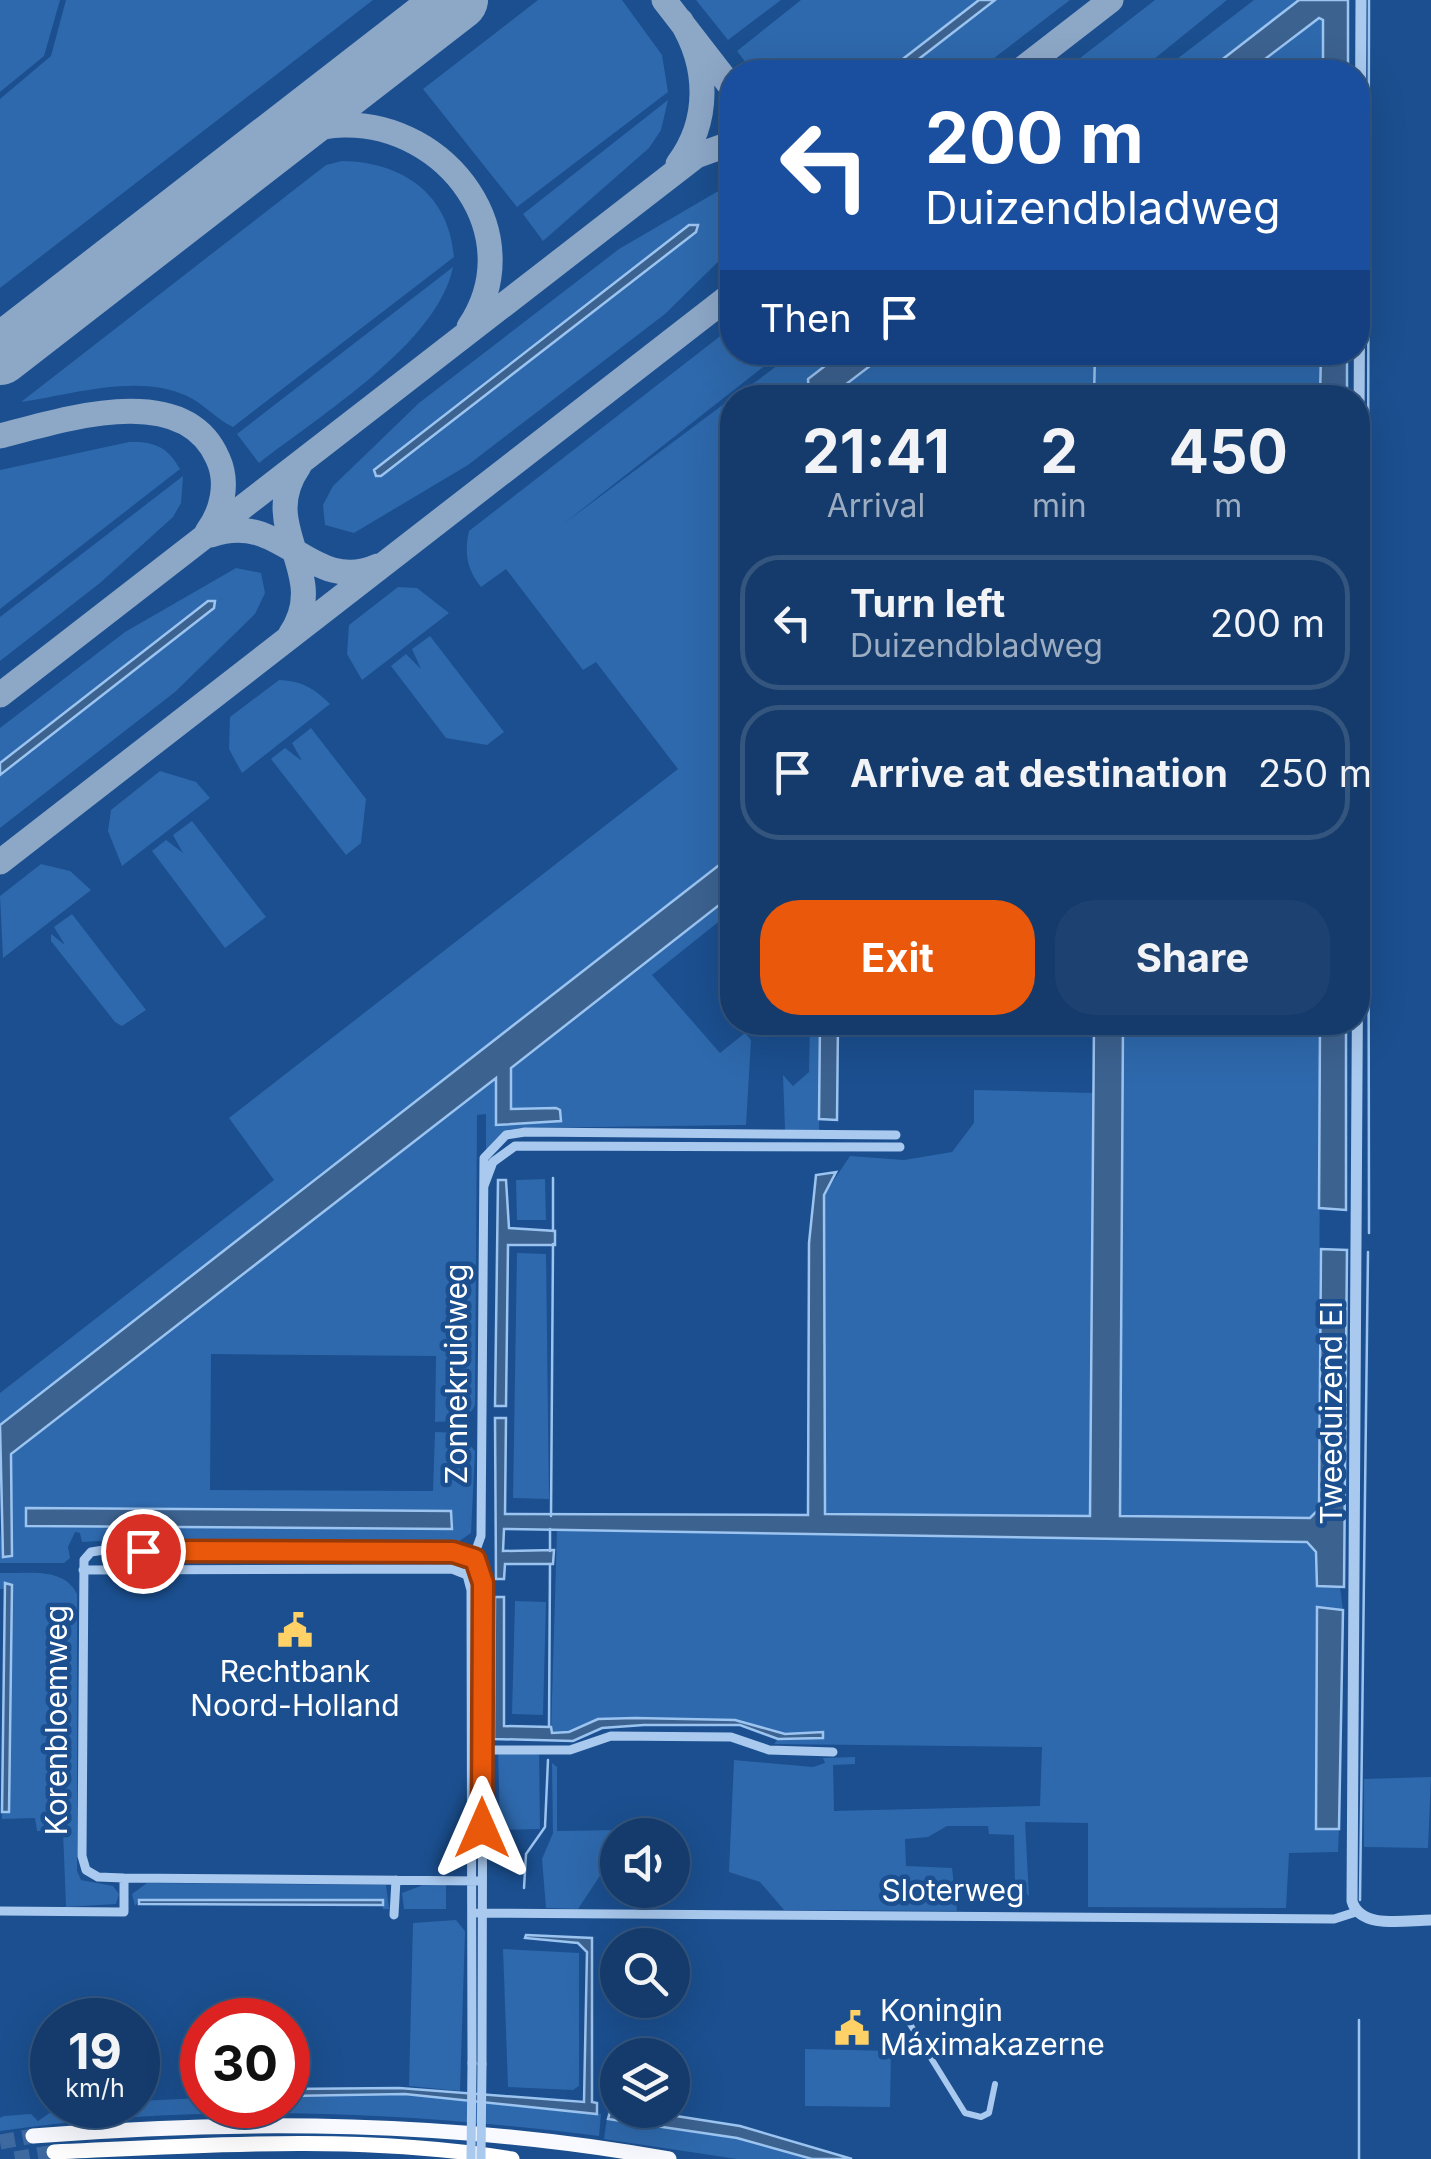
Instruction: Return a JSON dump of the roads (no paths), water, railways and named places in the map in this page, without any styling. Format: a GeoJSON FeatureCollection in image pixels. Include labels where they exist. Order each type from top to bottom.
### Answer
{"type":"FeatureCollection","features":[{"type":"Feature","properties":{"kind":"highway"},"geometry":{"type":"LineString","coordinates":[[33,2136],[230,2125],[376,2126],[492,2134],[668,2159]]}},
{"type":"Feature","properties":{"kind":"highway"},"geometry":{"type":"LineString","coordinates":[[54,2152],[178,2146],[379,2148],[512,2159]]}},
{"type":"Feature","properties":{"kind":"street"},"geometry":{"type":"LineString","coordinates":[[1361,0],[1361,60]]}},
{"type":"Feature","properties":{"kind":"street","name":"Tweeduizend El"},"geometry":{"type":"LineString","coordinates":[[1356,1912],[1358,1035]]}},
{"type":"Feature","properties":{"kind":"street","name":"Zonnekruidweg"},"geometry":{"type":"LineString","coordinates":[[467,1575],[481,1536],[483,1188],[484,1158],[494,1144],[515,1133],[896,1136]]}},
{"type":"Feature","properties":{"kind":"street"},"geometry":{"type":"LineString","coordinates":[[483,1188],[493,1162],[515,1146],[900,1147]]}},
{"type":"Feature","properties":{"kind":"street"},"geometry":{"type":"LineString","coordinates":[[475,1559],[453,1552],[104,1550],[91,1552],[84,1560],[83,1570],[452,1569],[467,1575],[471,1590],[469,1881],[481,2159]]}},
{"type":"Feature","properties":{"kind":"street","name":"Zonnekruidweg"},"geometry":{"type":"LineString","coordinates":[[475,1559],[483,1583],[482,1914],[477,2064]]}},
{"type":"Feature","properties":{"kind":"street","name":"Korenbloemweg"},"geometry":{"type":"LineString","coordinates":[[83,1570],[82,1856],[86,1870],[98,1877],[124,1878]]}},
{"type":"Feature","properties":{"kind":"street"},"geometry":{"type":"LineString","coordinates":[[470,1750],[570,1750],[601,1738],[631,1736],[730,1737],[769,1750],[833,1752]]}},
{"type":"Feature","properties":{"kind":"street"},"geometry":{"type":"LineString","coordinates":[[0,1911],[124,1912],[124,1878],[482,1881]]}},
{"type":"Feature","properties":{"kind":"street"},"geometry":{"type":"LineString","coordinates":[[394,1915],[396,1880]]}},
{"type":"Feature","properties":{"kind":"street","name":"Sloterweg"},"geometry":{"type":"LineString","coordinates":[[470,1913],[1334,1919],[1356,1912],[1366,1919],[1431,1920]]}},
{"type":"Feature","properties":{"kind":"street"},"geometry":{"type":"LineString","coordinates":[[897,2003],[966,2113],[982,2117],[989,2113],[995,2084]]}},
{"type":"Feature","properties":{"kind":"street"},"geometry":{"type":"LineString","coordinates":[[471,2159],[477,2064]]}},
{"type":"Feature","properties":{"kind":"waterway"},"geometry":{"type":"LineString","coordinates":[[1369,0],[1369,60]]}},
{"type":"Feature","properties":{"kind":"waterway"},"geometry":{"type":"LineString","coordinates":[[1094,385],[1095,365]]}},
{"type":"Feature","properties":{"kind":"waterway"},"geometry":{"type":"LineString","coordinates":[[1368,365],[1368,385]]}},
{"type":"Feature","properties":{"kind":"waterway"},"geometry":{"type":"LineString","coordinates":[[1369,1035],[1369,1233]]}},
{"type":"Feature","properties":{"kind":"waterway"},"geometry":{"type":"LineString","coordinates":[[553,1178],[553,1231]]}},
{"type":"Feature","properties":{"kind":"waterway"},"geometry":{"type":"LineString","coordinates":[[551,1516],[553,1244]]}},
{"type":"Feature","properties":{"kind":"waterway"},"geometry":{"type":"LineString","coordinates":[[1360,1900],[1368,1252]]}},
{"type":"Feature","properties":{"kind":"waterway"},"geometry":{"type":"LineString","coordinates":[[550,1529],[550,1551]]}},
{"type":"Feature","properties":{"kind":"waterway"},"geometry":{"type":"LineString","coordinates":[[549,1726],[550,1564]]}},
{"type":"Feature","properties":{"kind":"waterway"},"geometry":{"type":"LineString","coordinates":[[524,1888],[526,1854],[545,1827],[548,1760]]}},
{"type":"Feature","properties":{"kind":"waterway"},"geometry":{"type":"LineString","coordinates":[[1359,2020],[1359,2159]]}},
{"type":"Feature","properties":{"kind":"tunnel"},"geometry":{"type":"LineString","coordinates":[[0,2142],[33,2136]]}},
{"type":"Feature","properties":{"kind":"tunnel"},"geometry":{"type":"LineString","coordinates":[[15,2159],[54,2152]]}},
{"type":"Feature","properties":{"kind":"place","name":"Rechtbank Noord-Holland"},"geometry":{"type":"Point","coordinates":[295,1630]}},
{"type":"Feature","properties":{"kind":"place","name":"Koningin Máximakazerne"},"geometry":{"type":"Point","coordinates":[852,2028]}}]}
